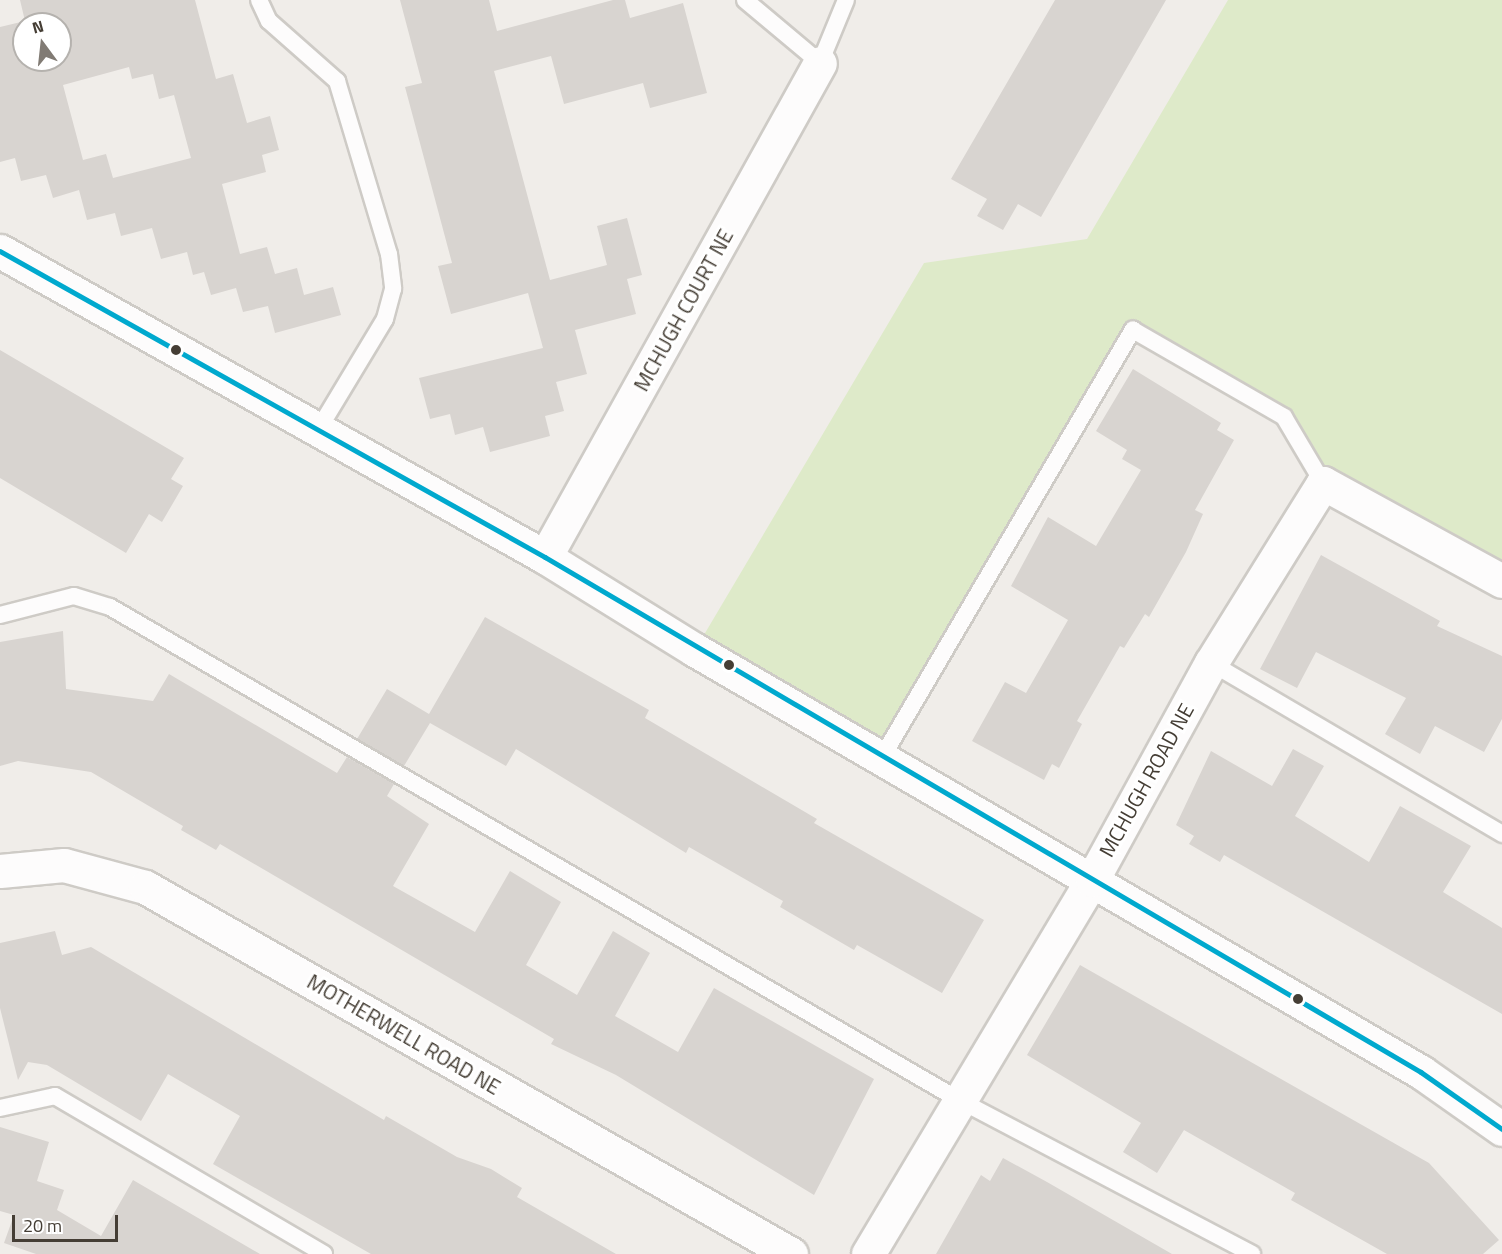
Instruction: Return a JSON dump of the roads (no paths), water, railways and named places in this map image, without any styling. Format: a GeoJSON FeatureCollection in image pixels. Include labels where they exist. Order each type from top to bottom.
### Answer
{"type":"FeatureCollection","features":[{"type":"Feature","properties":{"kind":"street","name":"MCHUGH COURT NE"},"geometry":{"type":"LineString","coordinates":[[545,557],[820,63]]}},
{"type":"Feature","properties":{"kind":"street"},"geometry":{"type":"LineString","coordinates":[[0,251],[545,557],[881,759],[1421,1072],[1502,1129]]}},
{"type":"Feature","properties":{"kind":"street"},"geometry":{"type":"LineString","coordinates":[[1323,483],[1502,581]]}},
{"type":"Feature","properties":{"kind":"street","name":"MCHUGH ROAD NE"},"geometry":{"type":"LineString","coordinates":[[867,1254],[1092,880],[1210,663],[1323,483]]}},
{"type":"Feature","properties":{"kind":"street","name":"MOTHERWELL ROAD NE"},"geometry":{"type":"LineString","coordinates":[[0,871],[64,865],[145,887],[791,1254]]}},
{"type":"Feature","properties":{"kind":"lane"},"geometry":{"type":"LineString","coordinates":[[259,0],[269,21],[337,81],[389,254],[393,289],[385,319],[318,430]]}},
{"type":"Feature","properties":{"kind":"lane"},"geometry":{"type":"LineString","coordinates":[[745,0],[820,63],[846,0]]}},
{"type":"Feature","properties":{"kind":"lane"},"geometry":{"type":"LineString","coordinates":[[881,759],[1133,330],[1284,417],[1323,483]]}},
{"type":"Feature","properties":{"kind":"lane"},"geometry":{"type":"LineString","coordinates":[[0,615],[74,596],[110,608],[959,1100],[1252,1254]]}},
{"type":"Feature","properties":{"kind":"lane"},"geometry":{"type":"LineString","coordinates":[[1210,663],[1502,834]]}},
{"type":"Feature","properties":{"kind":"lane"},"geometry":{"type":"LineString","coordinates":[[0,1108],[55,1096],[324,1254]]}}]}
